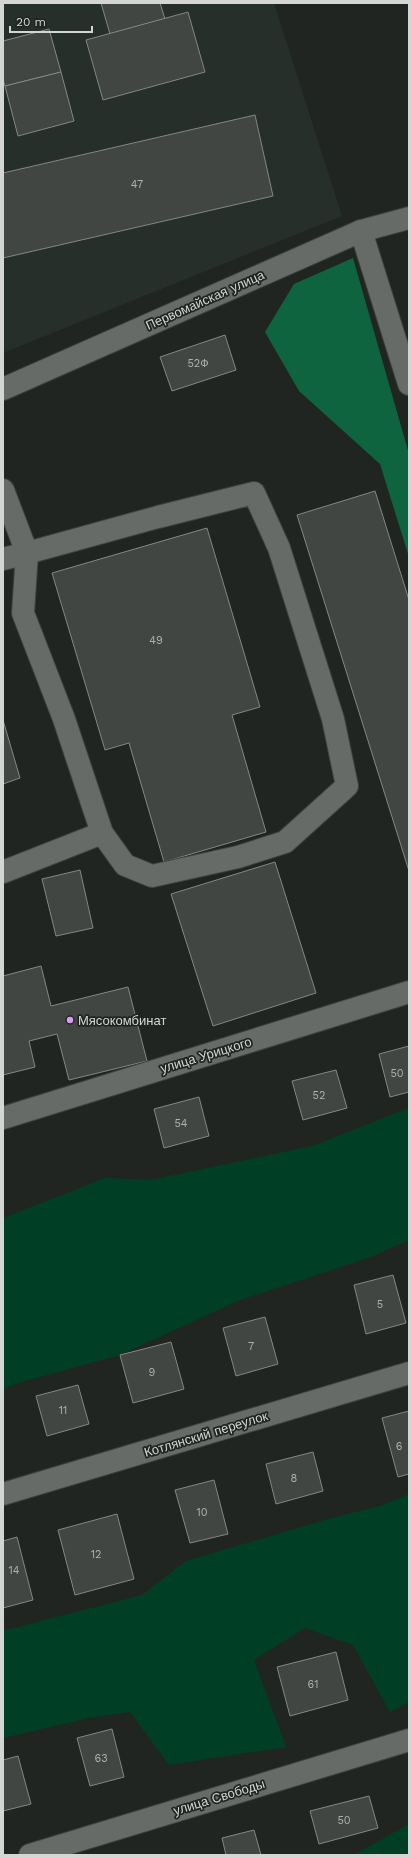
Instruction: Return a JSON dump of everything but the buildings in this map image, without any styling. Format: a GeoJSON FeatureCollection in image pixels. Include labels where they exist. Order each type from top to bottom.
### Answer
{"type":"FeatureCollection","features":[{"type":"Feature","properties":{"kind":"street","name":"Первомайская улица"},"geometry":{"type":"LineString","coordinates":[[3,389],[361,231],[409,218]]}},
{"type":"Feature","properties":{"kind":"street"},"geometry":{"type":"LineString","coordinates":[[361,231],[409,384]]}},
{"type":"Feature","properties":{"kind":"street"},"geometry":{"type":"LineString","coordinates":[[3,490],[27,553],[23,613],[64,719],[102,833],[125,864],[152,876],[238,857],[285,842],[347,786],[333,718],[279,548],[254,493],[158,517],[27,553],[3,559]]}},
{"type":"Feature","properties":{"kind":"street"},"geometry":{"type":"LineString","coordinates":[[3,872],[102,833]]}},
{"type":"Feature","properties":{"kind":"street","name":"улица Урицкого"},"geometry":{"type":"LineString","coordinates":[[3,1118],[409,992]]}},
{"type":"Feature","properties":{"kind":"street","name":"Котлянский переулок"},"geometry":{"type":"LineString","coordinates":[[3,1494],[409,1373]]}},
{"type":"Feature","properties":{"kind":"street","name":"улица Свободы"},"geometry":{"type":"LineString","coordinates":[[30,1855],[409,1740]]}},
{"type":"Feature","properties":{"kind":"shaded area"},"geometry":{"type":"Polygon","coordinates":[[[3,3],[274,3],[342,216],[3,353],[3,3]]]}},
{"type":"Feature","properties":{"kind":"green space"},"geometry":{"type":"Polygon","coordinates":[[[353,258],[409,454],[409,557],[380,464],[299,391],[265,332],[294,284],[353,258]]]}},
{"type":"Feature","properties":{"kind":"green space"},"geometry":{"type":"Polygon","coordinates":[[[409,1108],[409,1240],[371,1257],[240,1300],[120,1355],[18,1383],[3,1389],[3,1218],[105,1178],[151,1180],[312,1146],[409,1108]]]}},
{"type":"Feature","properties":{"kind":"green space"},"geometry":{"type":"Polygon","coordinates":[[[409,1494],[409,1702],[390,1712],[353,1645],[305,1628],[254,1660],[286,1747],[169,1765],[130,1712],[89,1718],[3,1738],[3,1629],[10,1629],[142,1595],[186,1561],[328,1519],[383,1505],[409,1494]]]}},
{"type":"Feature","properties":{"kind":"green space"},"geometry":{"type":"Polygon","coordinates":[[[409,1824],[409,1855],[354,1855],[409,1824]]]}},
{"type":"Feature","properties":{"kind":"place","name":"Мясокомбинат"},"geometry":{"type":"Point","coordinates":[70,1020]}}]}
